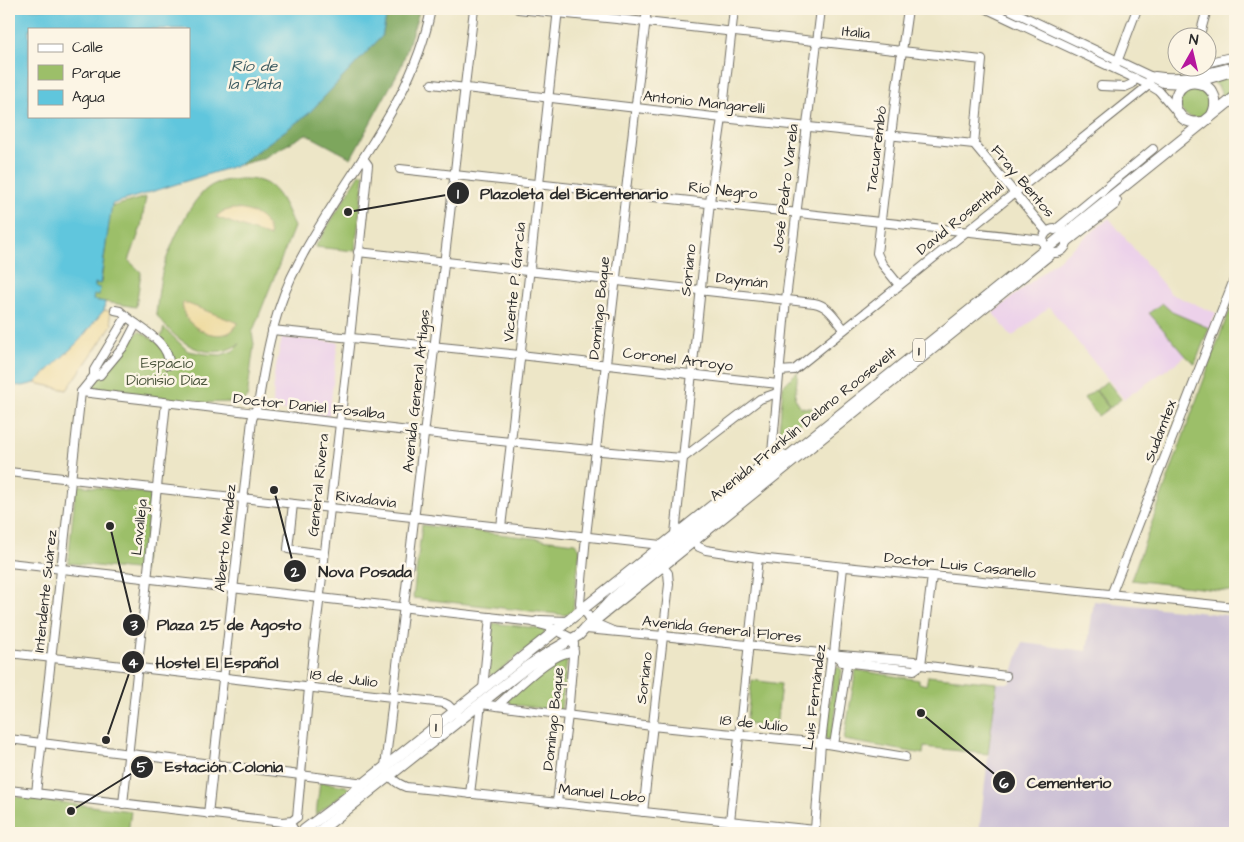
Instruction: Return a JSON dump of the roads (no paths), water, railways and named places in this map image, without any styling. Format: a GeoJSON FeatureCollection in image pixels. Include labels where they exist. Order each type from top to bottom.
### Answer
{"type":"FeatureCollection","features":[{"type":"Feature","properties":{"kind":"main road"},"geometry":{"type":"LineString","coordinates":[[1175,144],[1180,130],[1175,104],[1176,95],[1182,87],[1190,81],[1235,70]]}},
{"type":"Feature","properties":{"kind":"main road"},"geometry":{"type":"LineString","coordinates":[[1178,113],[1188,121],[1207,119],[1215,102],[1212,91],[1203,84],[1190,81]]}},
{"type":"Feature","properties":{"kind":"main road","name":"Avenida Franklin Delano Roosevelt"},"geometry":{"type":"LineString","coordinates":[[573,639],[591,625],[611,600],[772,467],[1002,289],[1058,235],[1095,208],[1115,198],[1131,174],[1156,151],[1175,144],[1235,97]]}},
{"type":"Feature","properties":{"kind":"main road","name":"Avenida Franklin Delano Roosevelt"},"geometry":{"type":"LineString","coordinates":[[567,621],[658,560],[661,545],[675,534],[689,535]]}},
{"type":"Feature","properties":{"kind":"main road","name":"1"},"geometry":{"type":"LineString","coordinates":[[305,831],[339,810],[388,772],[462,720],[478,700],[483,689],[567,621]]}},
{"type":"Feature","properties":{"kind":"main road","name":"1"},"geometry":{"type":"LineString","coordinates":[[339,810],[365,783],[388,772],[454,711],[478,700],[528,666],[573,639]]}},
{"type":"Feature","properties":{"kind":"street","name":"Alberto Méndez"},"geometry":{"type":"LineString","coordinates":[[208,814],[254,414],[259,402],[264,363],[272,330],[283,295],[301,257],[390,116],[411,74],[422,46],[431,9]]}},
{"type":"Feature","properties":{"kind":"street","name":"Avenida General Artigas"},"geometry":{"type":"LineString","coordinates":[[388,772],[394,697],[474,9]]}},
{"type":"Feature","properties":{"kind":"street","name":"Italia"},"geometry":{"type":"LineString","coordinates":[[518,9],[557,11],[982,60]]}},
{"type":"Feature","properties":{"kind":"street","name":"Domingo Baque"},"geometry":{"type":"LineString","coordinates":[[581,610],[586,536],[647,9]]}},
{"type":"Feature","properties":{"kind":"street","name":"Soriano"},"geometry":{"type":"LineString","coordinates":[[675,534],[700,289],[734,9]]}},
{"type":"Feature","properties":{"kind":"street","name":"José Pedro Varela"},"geometry":{"type":"LineString","coordinates":[[772,467],[786,299],[821,9]]}},
{"type":"Feature","properties":{"kind":"street","name":"Tacuarembó"},"geometry":{"type":"LineString","coordinates":[[899,285],[878,257],[891,136],[908,9]]}},
{"type":"Feature","properties":{"kind":"street"},"geometry":{"type":"LineString","coordinates":[[986,9],[1149,84],[1159,91],[1178,113]]}},
{"type":"Feature","properties":{"kind":"street"},"geometry":{"type":"LineString","coordinates":[[1008,9],[1163,83],[1190,81],[1235,66]]}},
{"type":"Feature","properties":{"kind":"street"},"geometry":{"type":"LineString","coordinates":[[1114,69],[1137,9]]}},
{"type":"Feature","properties":{"kind":"street"},"geometry":{"type":"LineString","coordinates":[[1202,28],[1207,9]]}},
{"type":"Feature","properties":{"kind":"street","name":"Vicente P. García"},"geometry":{"type":"LineString","coordinates":[[501,527],[557,11]]}},
{"type":"Feature","properties":{"kind":"street"},"geometry":{"type":"LineString","coordinates":[[1216,61],[1235,56]]}},
{"type":"Feature","properties":{"kind":"street","name":"Fray Bentos"},"geometry":{"type":"LineString","coordinates":[[982,60],[974,144],[1015,192],[1058,235]]}},
{"type":"Feature","properties":{"kind":"street"},"geometry":{"type":"LineString","coordinates":[[1149,84],[1150,76]]}},
{"type":"Feature","properties":{"kind":"street"},"geometry":{"type":"LineString","coordinates":[[1101,86],[1125,87],[1132,84],[1135,78]]}},
{"type":"Feature","properties":{"kind":"street","name":"Antonio Mangarelli"},"geometry":{"type":"LineString","coordinates":[[432,84],[722,118],[974,144]]}},
{"type":"Feature","properties":{"kind":"street","name":"David Rosenthal"},"geometry":{"type":"LineString","coordinates":[[779,371],[794,370],[1149,84]]}},
{"type":"Feature","properties":{"kind":"street","name":"General Rivera"},"geometry":{"type":"LineString","coordinates":[[297,817],[309,688],[350,338],[368,165],[363,158]]}},
{"type":"Feature","properties":{"kind":"street","name":"Río Negro"},"geometry":{"type":"LineString","coordinates":[[400,169],[966,232],[1047,247]]}},
{"type":"Feature","properties":{"kind":"street","name":"Avenida Franklin Delano Roosevelt"},"geometry":{"type":"LineString","coordinates":[[1095,208],[1131,174]]}},
{"type":"Feature","properties":{"kind":"street"},"geometry":{"type":"LineString","coordinates":[[1047,247],[1058,235]]}},
{"type":"Feature","properties":{"kind":"street","name":"Daymán"},"geometry":{"type":"LineString","coordinates":[[358,252],[786,299],[822,305],[828,309],[844,329]]}},
{"type":"Feature","properties":{"kind":"street","name":"Sudamtex"},"geometry":{"type":"LineString","coordinates":[[1111,595],[1235,277]]}},
{"type":"Feature","properties":{"kind":"street"},"geometry":{"type":"LineString","coordinates":[[689,535],[772,467],[977,309]]}},
{"type":"Feature","properties":{"kind":"street"},"geometry":{"type":"LineString","coordinates":[[115,310],[120,311],[168,353],[169,365]]}},
{"type":"Feature","properties":{"kind":"street"},"geometry":{"type":"LineString","coordinates":[[81,392],[94,376],[94,370],[126,317]]}},
{"type":"Feature","properties":{"kind":"street"},"geometry":{"type":"LineString","coordinates":[[94,376],[100,375],[125,345],[136,324]]}},
{"type":"Feature","properties":{"kind":"street","name":"Coronel Arroyo"},"geometry":{"type":"LineString","coordinates":[[272,330],[606,364],[752,382],[778,389]]}},
{"type":"Feature","properties":{"kind":"street","name":"Coronel Arroyo"},"geometry":{"type":"LineString","coordinates":[[752,382],[761,389],[760,399]]}},
{"type":"Feature","properties":{"kind":"street"},"geometry":{"type":"LineString","coordinates":[[683,458],[760,399],[778,389]]}},
{"type":"Feature","properties":{"kind":"street","name":"Doctor Daniel Fosalba"},"geometry":{"type":"LineString","coordinates":[[81,392],[254,414],[597,451],[683,458]]}},
{"type":"Feature","properties":{"kind":"street","name":"Intendente Suárez"},"geometry":{"type":"LineString","coordinates":[[36,793],[81,392]]}},
{"type":"Feature","properties":{"kind":"street","name":"Lavalleja"},"geometry":{"type":"LineString","coordinates":[[123,804],[130,754],[137,668],[166,402]]}},
{"type":"Feature","properties":{"kind":"street","name":"Rivadavia"},"geometry":{"type":"LineString","coordinates":[[9,472],[661,545]]}},
{"type":"Feature","properties":{"kind":"street"},"geometry":{"type":"LineString","coordinates":[[293,504],[288,549],[324,554]]}},
{"type":"Feature","properties":{"kind":"street","name":"Doctor Luis Casanello"},"geometry":{"type":"LineString","coordinates":[[689,535],[706,550],[758,558],[1235,607]]}},
{"type":"Feature","properties":{"kind":"street"},"geometry":{"type":"LineString","coordinates":[[730,821],[758,558]]}},
{"type":"Feature","properties":{"kind":"street","name":"Soriano"},"geometry":{"type":"LineString","coordinates":[[643,812],[669,580],[668,573],[658,560]]}},
{"type":"Feature","properties":{"kind":"street"},"geometry":{"type":"LineString","coordinates":[[9,563],[534,622],[547,626],[573,639]]}},
{"type":"Feature","properties":{"kind":"street","name":"Luis Fernández"},"geometry":{"type":"LineString","coordinates":[[815,830],[821,743],[843,567]]}},
{"type":"Feature","properties":{"kind":"street"},"geometry":{"type":"LineString","coordinates":[[920,665],[932,576]]}},
{"type":"Feature","properties":{"kind":"street"},"geometry":{"type":"LineString","coordinates":[[581,610],[587,614],[591,625]]}},
{"type":"Feature","properties":{"kind":"street"},"geometry":{"type":"LineString","coordinates":[[483,689],[490,617]]}},
{"type":"Feature","properties":{"kind":"street"},"geometry":{"type":"LineString","coordinates":[[534,622],[540,620],[567,621]]}},
{"type":"Feature","properties":{"kind":"street","name":"Avenida General Flores"},"geometry":{"type":"LineString","coordinates":[[591,625],[613,631],[831,656],[914,661],[920,665],[1006,676]]}},
{"type":"Feature","properties":{"kind":"street","name":"Domingo Baque"},"geometry":{"type":"LineString","coordinates":[[557,802],[568,715],[574,652],[573,639]]}},
{"type":"Feature","properties":{"kind":"street"},"geometry":{"type":"LineString","coordinates":[[497,706],[548,661],[567,652],[574,652]]}},
{"type":"Feature","properties":{"kind":"street","name":"18 de Julio"},"geometry":{"type":"LineString","coordinates":[[9,653],[444,703],[462,720]]}},
{"type":"Feature","properties":{"kind":"street"},"geometry":{"type":"LineString","coordinates":[[831,656],[847,664],[834,745]]}},
{"type":"Feature","properties":{"kind":"street","name":"Avenida General Flores"},"geometry":{"type":"LineString","coordinates":[[847,664],[914,670],[920,665]]}},
{"type":"Feature","properties":{"kind":"street"},"geometry":{"type":"LineString","coordinates":[[470,794],[478,700]]}},
{"type":"Feature","properties":{"kind":"street","name":"18 de Julio"},"geometry":{"type":"LineString","coordinates":[[478,700],[497,706],[652,726],[821,743],[905,757]]}},
{"type":"Feature","properties":{"kind":"street"},"geometry":{"type":"LineString","coordinates":[[9,739],[365,783]]}},
{"type":"Feature","properties":{"kind":"street","name":"Manuel Lobo"},"geometry":{"type":"LineString","coordinates":[[388,772],[396,784],[406,787],[815,830]]}},
{"type":"Feature","properties":{"kind":"street"},"geometry":{"type":"LineString","coordinates":[[9,790],[282,822],[292,821],[297,817],[305,831]]}},
{"type":"Feature","properties":{"kind":"street"},"geometry":{"type":"LineString","coordinates":[[282,822],[305,831]]}},
{"type":"Feature","properties":{"kind":"water","name":"Río de la Plata"},"geometry":{"type":"Polygon","coordinates":[[[9,9],[388,9],[382,36],[308,114],[238,165],[112,204],[100,284],[95,283],[95,287],[100,288],[99,295],[94,295],[93,300],[105,302],[104,310],[79,341],[35,383],[23,386],[9,385],[9,9]]]}},
{"type":"Feature","properties":{"kind":"place","name":"Plazoleta del Bicentenario"},"geometry":{"type":"Point","coordinates":[348,212]}},
{"type":"Feature","properties":{"kind":"place","name":"Nova Posada"},"geometry":{"type":"Point","coordinates":[274,490]}},
{"type":"Feature","properties":{"kind":"place","name":"Plaza 25 de Agosto"},"geometry":{"type":"Point","coordinates":[110,526]}},
{"type":"Feature","properties":{"kind":"place","name":"Cementerio"},"geometry":{"type":"Point","coordinates":[921,713]}},
{"type":"Feature","properties":{"kind":"place","name":"Hostel El Español"},"geometry":{"type":"Point","coordinates":[106,740]}},
{"type":"Feature","properties":{"kind":"place","name":"Estación Colonia"},"geometry":{"type":"Point","coordinates":[71,811]}},
{"type":"Feature","properties":{"kind":"park label","name":"Espacio Dionisio Díaz"},"geometry":{"type":"Point","coordinates":[167,372]}}]}
